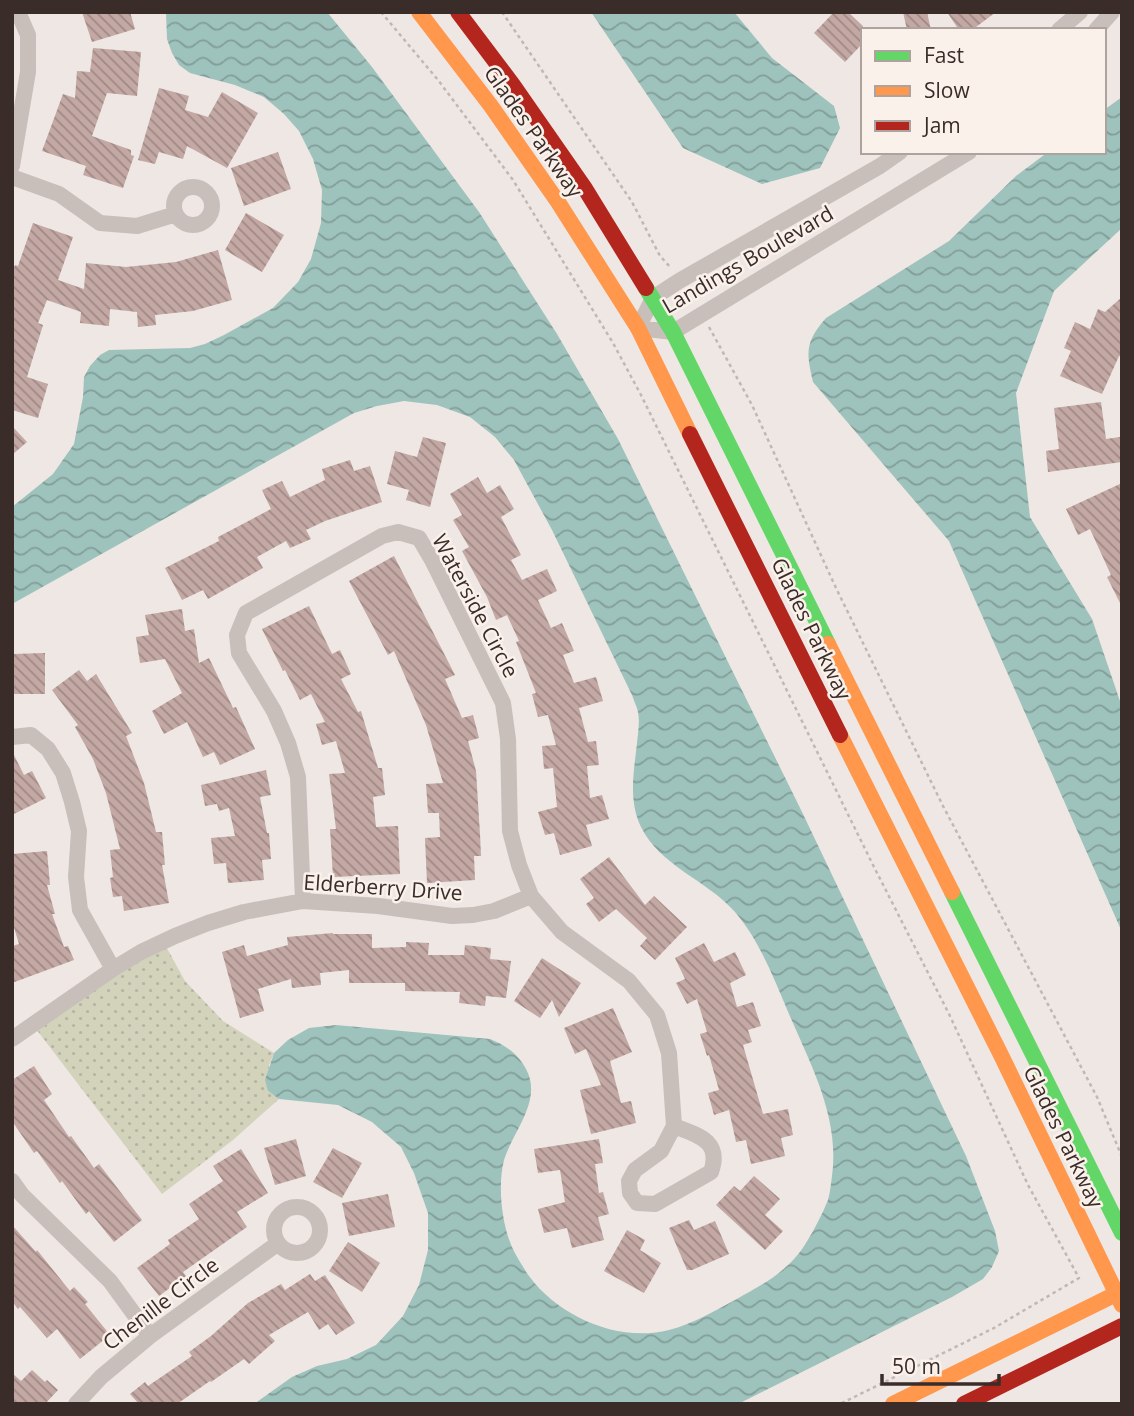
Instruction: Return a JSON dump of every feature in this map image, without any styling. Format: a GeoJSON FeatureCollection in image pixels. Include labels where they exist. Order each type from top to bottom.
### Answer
{"type":"FeatureCollection","features":[{"type":"Feature","properties":{"kind":"main road","name":"Glades Parkway"},"geometry":{"type":"LineString","coordinates":[[419,12],[491,106],[558,202],[638,328],[1120,1296]]}},
{"type":"Feature","properties":{"kind":"main road","name":"Glades Parkway"},"geometry":{"type":"LineString","coordinates":[[458,12],[584,187],[673,332],[1122,1233]]}},
{"type":"Feature","properties":{"kind":"main road"},"geometry":{"type":"LineString","coordinates":[[893,1404],[1120,1296]]}},
{"type":"Feature","properties":{"kind":"main road"},"geometry":{"type":"LineString","coordinates":[[964,1404],[1122,1325]]}},
{"type":"Feature","properties":{"kind":"street"},"geometry":{"type":"LineString","coordinates":[[12,166],[28,72],[28,35],[18,12]]}},
{"type":"Feature","properties":{"kind":"street"},"geometry":{"type":"LineString","coordinates":[[1061,28],[1080,12]]}},
{"type":"Feature","properties":{"kind":"street"},"geometry":{"type":"LineString","coordinates":[[1098,28],[1112,12]]}},
{"type":"Feature","properties":{"kind":"street","name":"Landings Boulevard"},"geometry":{"type":"LineString","coordinates":[[897,154],[653,298],[638,328],[673,332],[966,154]]}},
{"type":"Feature","properties":{"kind":"street"},"geometry":{"type":"LineString","coordinates":[[896,198],[945,154]]}},
{"type":"Feature","properties":{"kind":"street"},"geometry":{"type":"LineString","coordinates":[[12,177],[59,194],[100,223],[137,226],[176,214]]}},
{"type":"Feature","properties":{"kind":"street","name":"Waterside Circle"},"geometry":{"type":"LineString","coordinates":[[303,901],[298,778],[288,743],[274,711],[239,653],[237,635],[246,613],[382,536],[398,532],[419,538],[503,702],[508,738],[510,831],[531,896],[562,932],[629,981],[657,1015],[669,1053],[674,1126]]}},
{"type":"Feature","properties":{"kind":"street"},"geometry":{"type":"LineString","coordinates":[[12,737],[31,735],[48,749],[62,773],[79,831],[76,877],[80,909],[113,969]]}},
{"type":"Feature","properties":{"kind":"street","name":"Elderberry Drive"},"geometry":{"type":"LineString","coordinates":[[12,1040],[113,969],[152,947],[208,923],[244,912],[303,901],[378,906],[452,916],[473,915],[494,911],[531,896]]}},
{"type":"Feature","properties":{"kind":"street"},"geometry":{"type":"LineString","coordinates":[[674,1126],[709,1143],[715,1154],[711,1172],[655,1204],[637,1203],[630,1193],[629,1181],[635,1170],[661,1151],[674,1126]]}},
{"type":"Feature","properties":{"kind":"street"},"geometry":{"type":"LineString","coordinates":[[12,1181],[22,1195],[110,1281],[150,1336]]}},
{"type":"Feature","properties":{"kind":"street","name":"Chenille Circle"},"geometry":{"type":"LineString","coordinates":[[76,1404],[101,1377],[150,1336],[277,1244]]}},
{"type":"Feature","properties":{"kind":"path"},"geometry":{"type":"LineString","coordinates":[[381,12],[438,80],[513,180],[613,343],[950,1016],[1028,1185],[1079,1278],[994,1328],[840,1404]]}},
{"type":"Feature","properties":{"kind":"path"},"geometry":{"type":"LineString","coordinates":[[502,12],[632,202],[660,256],[679,281]]}},
{"type":"Feature","properties":{"kind":"path"},"geometry":{"type":"LineString","coordinates":[[701,315],[752,405],[836,588],[931,782],[1097,1097],[1122,1157]]}},
{"type":"Feature","properties":{"kind":"green space"},"geometry":{"type":"Polygon","coordinates":[[[163,941],[185,981],[223,1021],[274,1053],[269,1065],[268,1091],[279,1099],[233,1140],[162,1194],[33,1025],[163,941]]]}},
{"type":"Feature","properties":{"kind":"water"},"geometry":{"type":"Polygon","coordinates":[[[166,12],[327,12],[372,67],[479,212],[557,334],[618,439],[803,814],[966,1156],[995,1231],[999,1251],[983,1279],[738,1404],[254,1404],[292,1377],[317,1366],[347,1359],[376,1345],[403,1316],[419,1285],[428,1250],[428,1213],[414,1173],[401,1147],[372,1122],[338,1105],[279,1099],[268,1091],[265,1080],[274,1053],[288,1040],[309,1028],[336,1025],[490,1039],[516,1055],[526,1069],[531,1092],[525,1115],[508,1149],[502,1171],[502,1209],[511,1245],[529,1276],[556,1304],[592,1323],[630,1333],[669,1330],[703,1317],[765,1283],[792,1262],[806,1243],[828,1200],[832,1176],[832,1133],[814,1072],[772,974],[752,935],[724,901],[672,863],[649,841],[641,827],[633,796],[639,720],[632,695],[552,530],[514,460],[495,437],[470,417],[437,405],[404,401],[354,413],[12,604],[12,507],[53,474],[74,444],[84,377],[90,366],[109,350],[190,348],[205,344],[273,308],[298,282],[311,259],[321,223],[322,190],[313,159],[299,131],[264,97],[235,85],[190,73],[179,65],[167,39],[166,12]]]}},
{"type":"Feature","properties":{"kind":"water"},"geometry":{"type":"Polygon","coordinates":[[[591,12],[734,12],[772,58],[834,106],[840,128],[820,168],[762,184],[683,148],[591,12]]]}},
{"type":"Feature","properties":{"kind":"water"},"geometry":{"type":"Polygon","coordinates":[[[1122,97],[1122,228],[1054,291],[1016,393],[1030,517],[1092,619],[1122,707],[1122,932],[949,541],[813,382],[808,355],[814,334],[826,318],[949,241],[1016,176],[1045,154],[1106,154],[1106,109],[1122,97]]]}},
{"type":"Feature","properties":{"kind":"building"},"geometry":{"type":"Polygon","coordinates":[[[82,12],[130,12],[135,29],[92,42],[82,12]]]}},
{"type":"Feature","properties":{"kind":"building"},"geometry":{"type":"Polygon","coordinates":[[[834,12],[848,12],[863,26],[861,45],[845,62],[814,33],[834,12]]]}},
{"type":"Feature","properties":{"kind":"building"},"geometry":{"type":"Polygon","coordinates":[[[903,12],[927,12],[931,28],[907,28],[903,12]]]}},
{"type":"Feature","properties":{"kind":"building"},"geometry":{"type":"Polygon","coordinates":[[[947,12],[996,12],[975,28],[958,28],[947,12]]]}},
{"type":"Feature","properties":{"kind":"building"},"geometry":{"type":"Polygon","coordinates":[[[93,48],[141,52],[137,96],[107,93],[92,136],[131,150],[131,155],[134,156],[123,188],[83,175],[86,166],[42,151],[63,94],[75,98],[77,71],[90,72],[93,48]]]}},
{"type":"Feature","properties":{"kind":"building"},"geometry":{"type":"Polygon","coordinates":[[[159,88],[189,96],[185,110],[208,117],[222,92],[258,113],[227,168],[187,146],[183,159],[159,152],[155,164],[138,160],[159,88]]]}},
{"type":"Feature","properties":{"kind":"building"},"geometry":{"type":"Polygon","coordinates":[[[278,152],[291,189],[244,206],[231,168],[278,152]]]}},
{"type":"Feature","properties":{"kind":"building"},"geometry":{"type":"Polygon","coordinates":[[[246,213],[284,235],[262,272],[225,250],[246,213]]]}},
{"type":"Feature","properties":{"kind":"building"},"geometry":{"type":"Polygon","coordinates":[[[33,223],[73,237],[58,280],[84,289],[86,263],[126,267],[176,262],[218,250],[232,300],[193,311],[155,315],[156,325],[138,327],[137,312],[110,309],[109,326],[80,323],[81,312],[47,300],[38,323],[43,325],[27,377],[48,384],[38,418],[12,410],[12,272],[15,265],[18,266],[33,223]]]}},
{"type":"Feature","properties":{"kind":"building"},"geometry":{"type":"Polygon","coordinates":[[[1122,297],[1122,357],[1119,356],[1102,394],[1060,376],[1071,351],[1064,348],[1075,322],[1090,329],[1098,309],[1105,312],[1122,297]]]}},
{"type":"Feature","properties":{"kind":"building"},"geometry":{"type":"Polygon","coordinates":[[[1101,402],[1106,439],[1120,437],[1122,462],[1048,472],[1046,451],[1059,449],[1054,408],[1101,402]]]}},
{"type":"Feature","properties":{"kind":"building"},"geometry":{"type":"Polygon","coordinates":[[[12,426],[27,442],[12,455],[12,426]]]}},
{"type":"Feature","properties":{"kind":"building"},"geometry":{"type":"Polygon","coordinates":[[[423,437],[446,443],[430,507],[406,500],[409,490],[387,484],[395,451],[417,457],[423,437]]]}},
{"type":"Feature","properties":{"kind":"building"},"geometry":{"type":"Polygon","coordinates":[[[350,460],[354,471],[370,466],[382,502],[325,521],[306,530],[311,539],[290,548],[286,541],[257,557],[263,568],[208,599],[203,590],[182,600],[165,568],[219,541],[218,537],[271,509],[262,490],[282,481],[290,497],[325,480],[322,469],[350,460]]]}},
{"type":"Feature","properties":{"kind":"building"},"geometry":{"type":"Polygon","coordinates":[[[478,477],[487,493],[500,485],[514,509],[501,517],[521,555],[511,560],[522,580],[547,569],[557,591],[538,600],[551,628],[562,623],[574,651],[563,655],[574,683],[596,677],[603,701],[579,708],[588,742],[596,741],[599,765],[587,766],[590,798],[602,795],[609,819],[586,825],[592,846],[560,855],[554,833],[545,835],[538,812],[557,807],[553,768],[544,769],[542,746],[556,745],[548,715],[538,717],[532,694],[536,693],[516,642],[519,641],[507,615],[496,620],[462,551],[469,547],[453,520],[462,515],[450,494],[478,477]]]}},
{"type":"Feature","properties":{"kind":"building"},"geometry":{"type":"Polygon","coordinates":[[[1122,483],[1122,607],[1107,577],[1111,575],[1090,529],[1078,535],[1066,509],[1122,483]]]}},
{"type":"Feature","properties":{"kind":"building"},"geometry":{"type":"Polygon","coordinates":[[[394,556],[455,675],[445,679],[462,718],[473,715],[479,738],[468,741],[476,771],[480,834],[481,856],[474,856],[475,880],[427,883],[425,838],[440,837],[439,813],[428,813],[426,784],[443,783],[426,725],[394,651],[388,655],[349,581],[394,556]]]}},
{"type":"Feature","properties":{"kind":"building"},"geometry":{"type":"Polygon","coordinates":[[[309,606],[332,654],[340,650],[351,674],[341,679],[358,712],[361,711],[378,768],[382,768],[385,795],[373,797],[376,827],[398,826],[400,874],[333,877],[330,829],[336,829],[329,774],[345,773],[336,741],[322,745],[316,724],[325,722],[311,694],[300,700],[262,629],[309,606]]]}},
{"type":"Feature","properties":{"kind":"building"},"geometry":{"type":"Polygon","coordinates":[[[182,609],[185,631],[194,629],[199,663],[209,658],[255,749],[220,765],[214,752],[203,757],[187,722],[164,734],[152,711],[182,693],[165,659],[140,663],[136,637],[149,635],[145,615],[182,609]]]}},
{"type":"Feature","properties":{"kind":"building"},"geometry":{"type":"Polygon","coordinates":[[[45,653],[45,694],[13,694],[12,654],[45,653]]]}},
{"type":"Feature","properties":{"kind":"building"},"geometry":{"type":"Polygon","coordinates":[[[79,670],[87,681],[96,674],[132,733],[126,736],[144,783],[156,832],[162,832],[165,865],[162,865],[169,903],[124,911],[122,896],[113,897],[110,850],[120,849],[106,793],[93,759],[75,727],[78,725],[52,690],[79,670]]]}},
{"type":"Feature","properties":{"kind":"building"},"geometry":{"type":"Polygon","coordinates":[[[12,751],[24,775],[32,771],[46,798],[12,815],[12,751]]]}},
{"type":"Feature","properties":{"kind":"building"},"geometry":{"type":"Polygon","coordinates":[[[266,770],[271,795],[260,797],[269,833],[271,859],[262,860],[264,880],[228,883],[226,863],[214,864],[211,838],[235,836],[229,808],[219,811],[217,804],[205,806],[201,785],[266,770]]]}},
{"type":"Feature","properties":{"kind":"building"},"geometry":{"type":"Polygon","coordinates":[[[47,851],[50,885],[47,885],[55,914],[52,914],[64,947],[68,946],[74,960],[12,983],[12,946],[19,944],[12,921],[12,854],[47,851]]]}},
{"type":"Feature","properties":{"kind":"building"},"geometry":{"type":"Polygon","coordinates":[[[609,857],[645,905],[654,896],[687,927],[655,960],[640,946],[647,938],[616,909],[599,922],[586,904],[594,898],[580,879],[609,857]]]}},
{"type":"Feature","properties":{"kind":"building"},"geometry":{"type":"Polygon","coordinates":[[[333,933],[372,934],[372,948],[406,947],[406,942],[429,943],[428,955],[464,955],[465,945],[491,948],[490,959],[511,961],[506,998],[486,996],[485,1006],[459,1003],[460,992],[405,991],[405,983],[349,983],[349,970],[320,973],[321,985],[292,988],[291,979],[258,989],[264,1011],[240,1018],[222,952],[244,945],[247,956],[288,945],[287,937],[333,933]]]}},
{"type":"Feature","properties":{"kind":"building"},"geometry":{"type":"Polygon","coordinates":[[[704,943],[714,962],[735,952],[746,975],[730,983],[737,1007],[753,1002],[761,1026],[748,1030],[752,1042],[743,1045],[763,1114],[788,1109],[793,1135],[781,1138],[785,1156],[751,1164],[746,1140],[736,1142],[729,1110],[714,1115],[708,1093],[719,1090],[700,1034],[707,1032],[697,999],[687,1004],[676,983],[685,979],[675,958],[704,943]]]}},
{"type":"Feature","properties":{"kind":"building"},"geometry":{"type":"Polygon","coordinates":[[[542,958],[581,983],[559,1017],[552,1000],[540,1018],[514,1001],[542,958]]]}},
{"type":"Feature","properties":{"kind":"building"},"geometry":{"type":"Polygon","coordinates":[[[613,1008],[632,1052],[610,1061],[621,1103],[631,1101],[636,1123],[591,1134],[580,1090],[601,1085],[586,1049],[575,1054],[564,1028],[613,1008]]]}},
{"type":"Feature","properties":{"kind":"building"},"geometry":{"type":"Polygon","coordinates":[[[34,1066],[52,1094],[44,1100],[69,1137],[71,1136],[94,1168],[99,1164],[142,1220],[114,1242],[89,1211],[86,1214],[37,1151],[34,1153],[12,1121],[12,1080],[34,1066]]]}},
{"type":"Feature","properties":{"kind":"building"},"geometry":{"type":"Polygon","coordinates":[[[296,1139],[306,1176],[275,1185],[264,1148],[296,1139]]]}},
{"type":"Feature","properties":{"kind":"building"},"geometry":{"type":"Polygon","coordinates":[[[599,1139],[603,1163],[595,1164],[599,1193],[603,1192],[609,1214],[598,1217],[604,1240],[572,1248],[567,1228],[544,1233],[538,1209],[565,1202],[560,1170],[538,1173],[534,1149],[599,1139]]]}},
{"type":"Feature","properties":{"kind":"building"},"geometry":{"type":"Polygon","coordinates":[[[333,1148],[362,1163],[342,1198],[313,1182],[333,1148]]]}},
{"type":"Feature","properties":{"kind":"building"},"geometry":{"type":"Polygon","coordinates":[[[241,1149],[268,1193],[237,1212],[247,1227],[183,1272],[186,1276],[159,1296],[137,1268],[170,1244],[168,1240],[199,1219],[189,1204],[223,1181],[213,1166],[241,1149]]]}},
{"type":"Feature","properties":{"kind":"building"},"geometry":{"type":"Polygon","coordinates":[[[754,1176],[780,1199],[765,1215],[783,1231],[765,1250],[716,1205],[734,1186],[740,1191],[754,1176]]]}},
{"type":"Feature","properties":{"kind":"building"},"geometry":{"type":"Polygon","coordinates":[[[388,1194],[395,1227],[349,1236],[342,1203],[388,1194]]]}},
{"type":"Feature","properties":{"kind":"building"},"geometry":{"type":"Polygon","coordinates":[[[689,1220],[694,1230],[715,1221],[729,1254],[687,1270],[669,1228],[689,1220]]]}},
{"type":"Feature","properties":{"kind":"building"},"geometry":{"type":"Polygon","coordinates":[[[12,1225],[36,1252],[37,1250],[70,1291],[74,1287],[88,1302],[85,1304],[110,1335],[80,1359],[57,1329],[47,1338],[12,1301],[12,1225]]]}},
{"type":"Feature","properties":{"kind":"building"},"geometry":{"type":"Polygon","coordinates":[[[627,1230],[645,1240],[640,1250],[661,1263],[644,1293],[604,1271],[627,1230]]]}},
{"type":"Feature","properties":{"kind":"building"},"geometry":{"type":"Polygon","coordinates":[[[348,1242],[380,1263],[362,1292],[329,1271],[348,1242]]]}},
{"type":"Feature","properties":{"kind":"building"},"geometry":{"type":"Polygon","coordinates":[[[310,1274],[315,1281],[325,1275],[355,1323],[336,1335],[328,1324],[319,1330],[308,1312],[269,1335],[275,1341],[249,1364],[244,1359],[177,1404],[139,1404],[130,1394],[145,1382],[148,1386],[192,1356],[189,1352],[248,1303],[281,1284],[285,1290],[310,1274]]]}},
{"type":"Feature","properties":{"kind":"building"},"geometry":{"type":"Polygon","coordinates":[[[32,1370],[58,1390],[45,1404],[12,1404],[12,1373],[21,1381],[32,1370]]]}},
{"type":"Feature","properties":{"kind":"traffic: fast"},"geometry":{"type":"LineString","coordinates":[[646,288],[673,332],[828,644]]}},
{"type":"Feature","properties":{"kind":"traffic: fast"},"geometry":{"type":"LineString","coordinates":[[952,892],[1122,1233]]}},
{"type":"Feature","properties":{"kind":"traffic: slow"},"geometry":{"type":"LineString","coordinates":[[419,12],[491,106],[558,202],[638,328],[690,434]]}},
{"type":"Feature","properties":{"kind":"traffic: slow"},"geometry":{"type":"LineString","coordinates":[[828,644],[952,892]]}},
{"type":"Feature","properties":{"kind":"traffic: slow"},"geometry":{"type":"LineString","coordinates":[[840,735],[1001,1055],[1122,1305]]}},
{"type":"Feature","properties":{"kind":"traffic: slow"},"geometry":{"type":"LineString","coordinates":[[893,1404],[1122,1291]]}},
{"type":"Feature","properties":{"kind":"traffic: jam"},"geometry":{"type":"LineString","coordinates":[[458,12],[584,187],[646,288]]}},
{"type":"Feature","properties":{"kind":"traffic: jam"},"geometry":{"type":"LineString","coordinates":[[690,434],[840,735]]}},
{"type":"Feature","properties":{"kind":"traffic: jam"},"geometry":{"type":"LineString","coordinates":[[964,1404],[1122,1326]]}}]}
